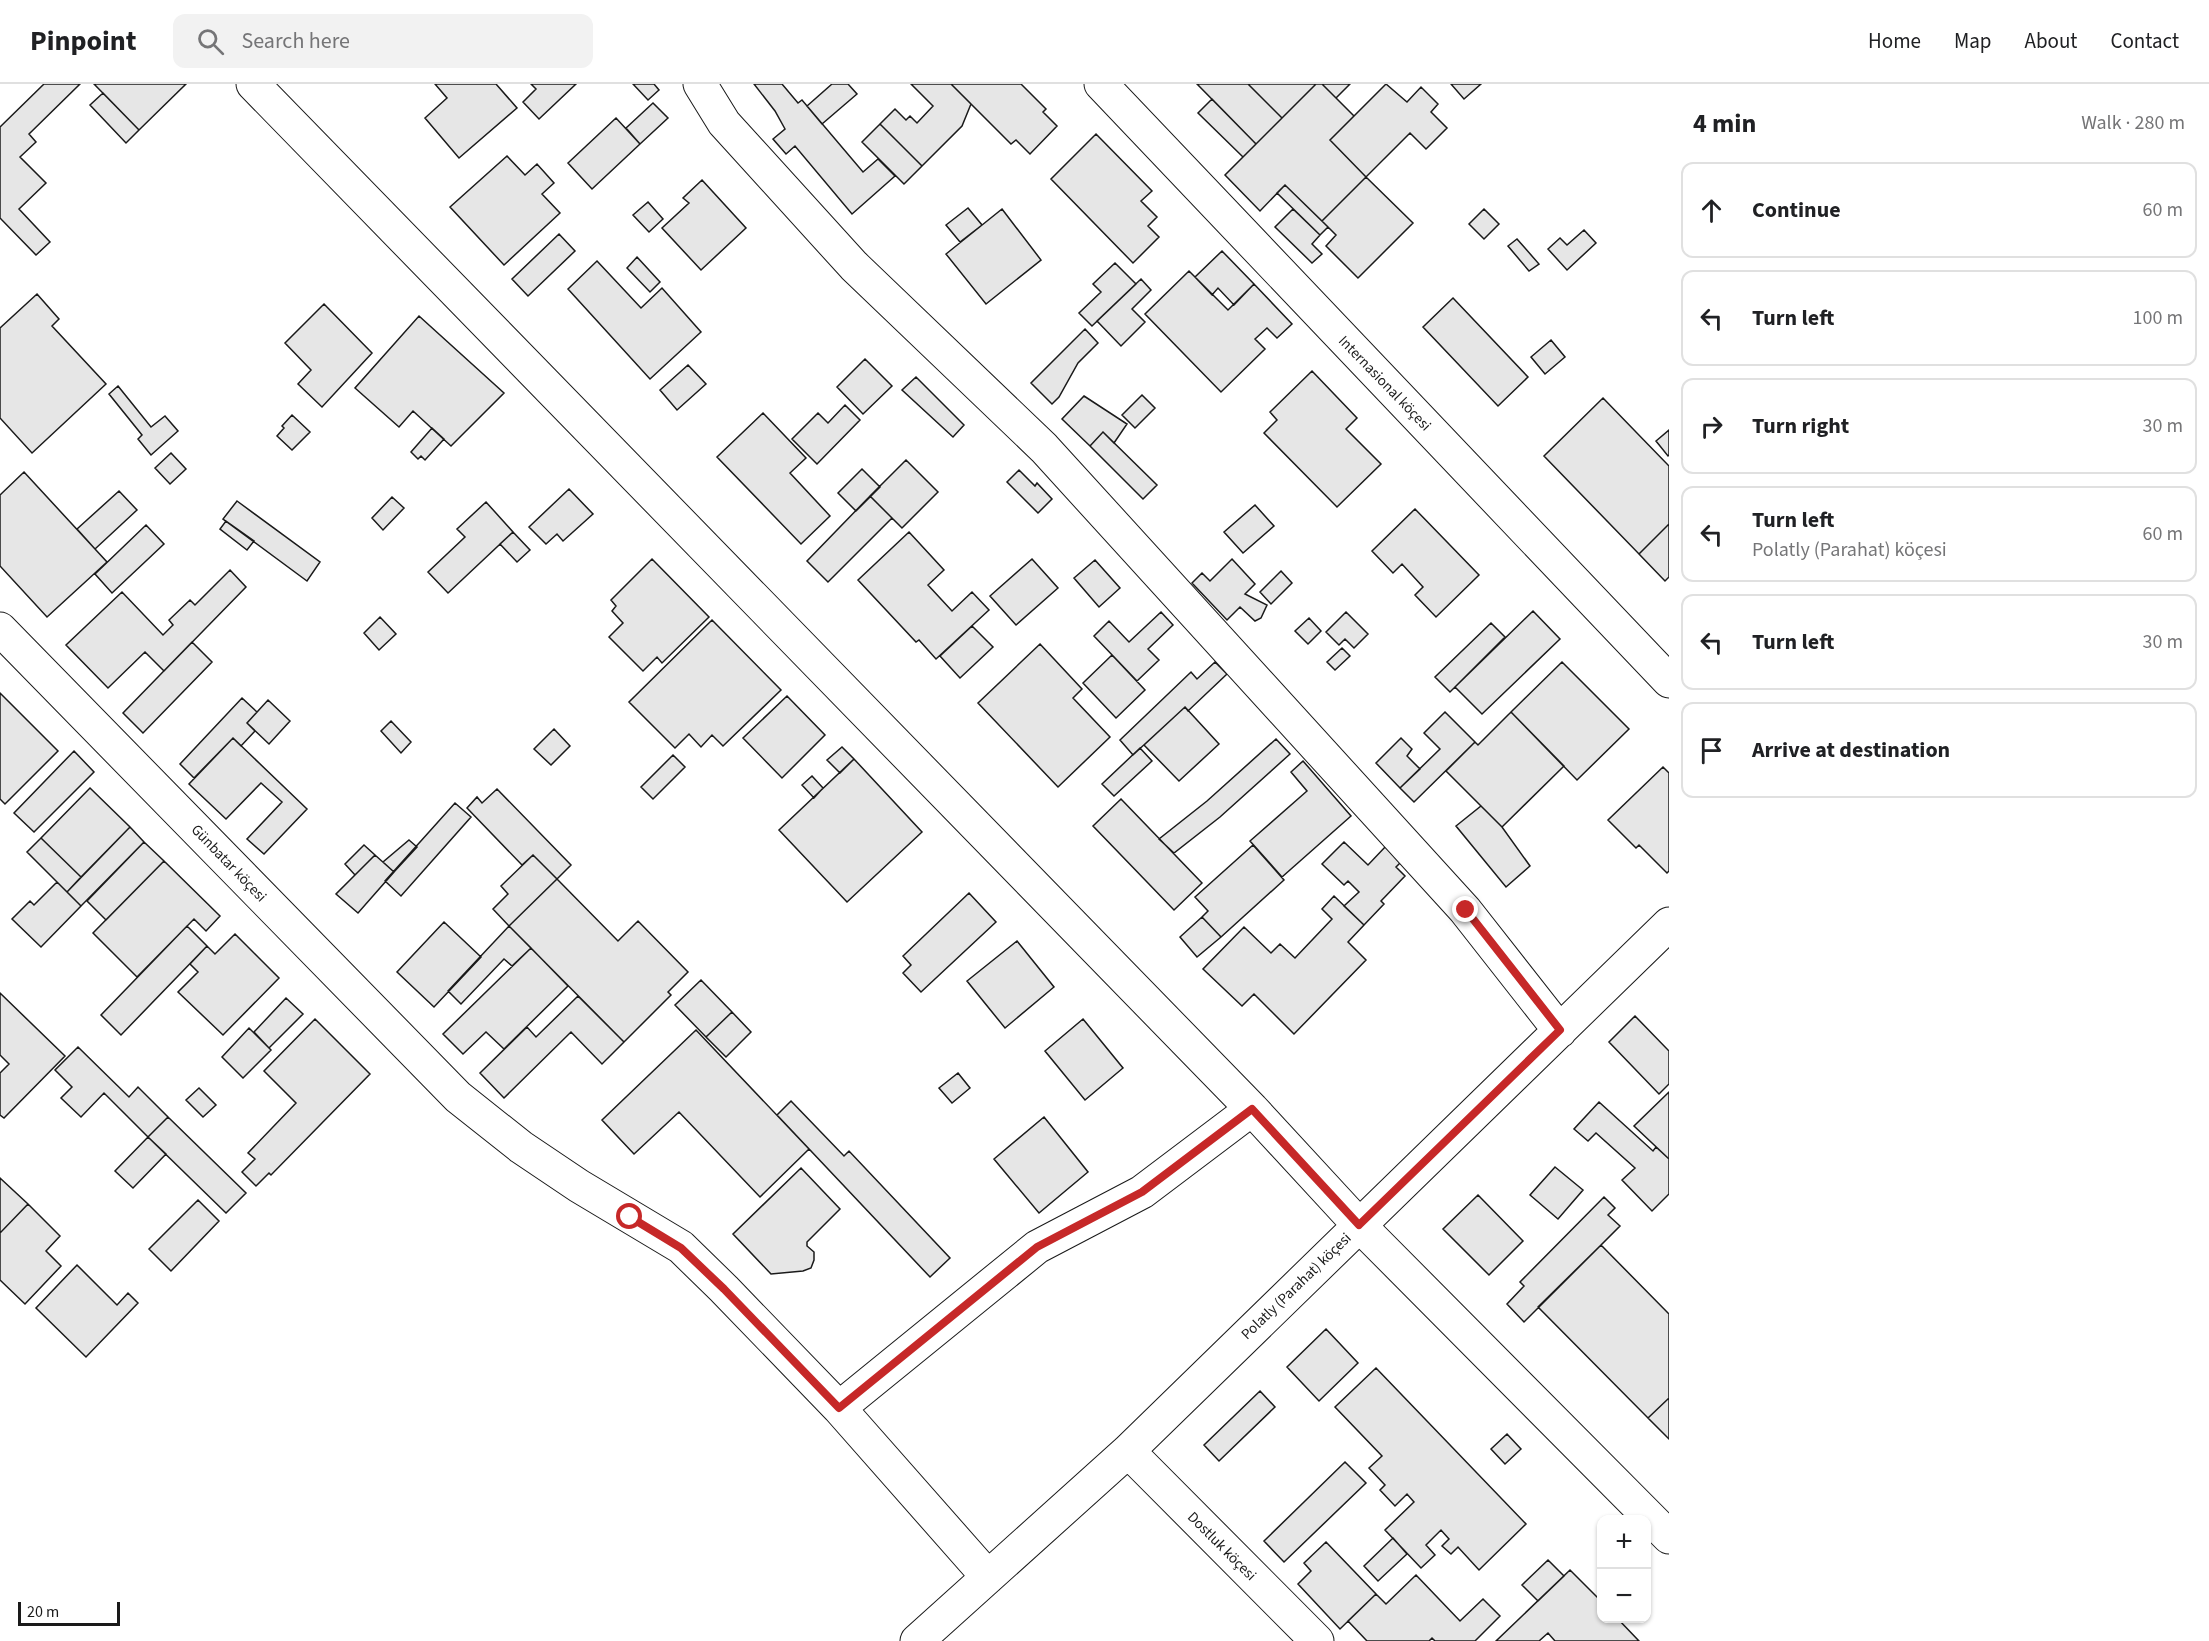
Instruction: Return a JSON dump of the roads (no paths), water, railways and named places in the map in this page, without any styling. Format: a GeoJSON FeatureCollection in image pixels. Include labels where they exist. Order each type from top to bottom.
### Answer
{"type":"FeatureCollection","features":[{"type":"Feature","properties":{"kind":"street"},"geometry":{"type":"LineString","coordinates":[[253,84],[1252,1109],[1359,1225],[1669,1537]]}},
{"type":"Feature","properties":{"kind":"street"},"geometry":{"type":"LineString","coordinates":[[700,84],[724,123],[854,266],[1044,448],[1466,910],[1560,1030]]}},
{"type":"Feature","properties":{"kind":"street","name":"Internasional köçesi"},"geometry":{"type":"LineString","coordinates":[[1101,84],[1669,681]]}},
{"type":"Feature","properties":{"kind":"street","name":"Günbatar köçesi"},"geometry":{"type":"LineString","coordinates":[[0,629],[458,1097],[521,1147],[579,1186],[681,1248],[724,1289],[839,1408],[988,1577]]}},
{"type":"Feature","properties":{"kind":"street","name":"Polatly (Parahat) köçesi"},"geometry":{"type":"LineString","coordinates":[[917,1641],[1128,1451],[1669,924]]}},
{"type":"Feature","properties":{"kind":"street"},"geometry":{"type":"LineString","coordinates":[[839,1408],[1037,1247],[1142,1192],[1252,1109]]}},
{"type":"Feature","properties":{"kind":"street","name":"Dostluk köçesi"},"geometry":{"type":"LineString","coordinates":[[1128,1451],[1317,1641]]}}]}
